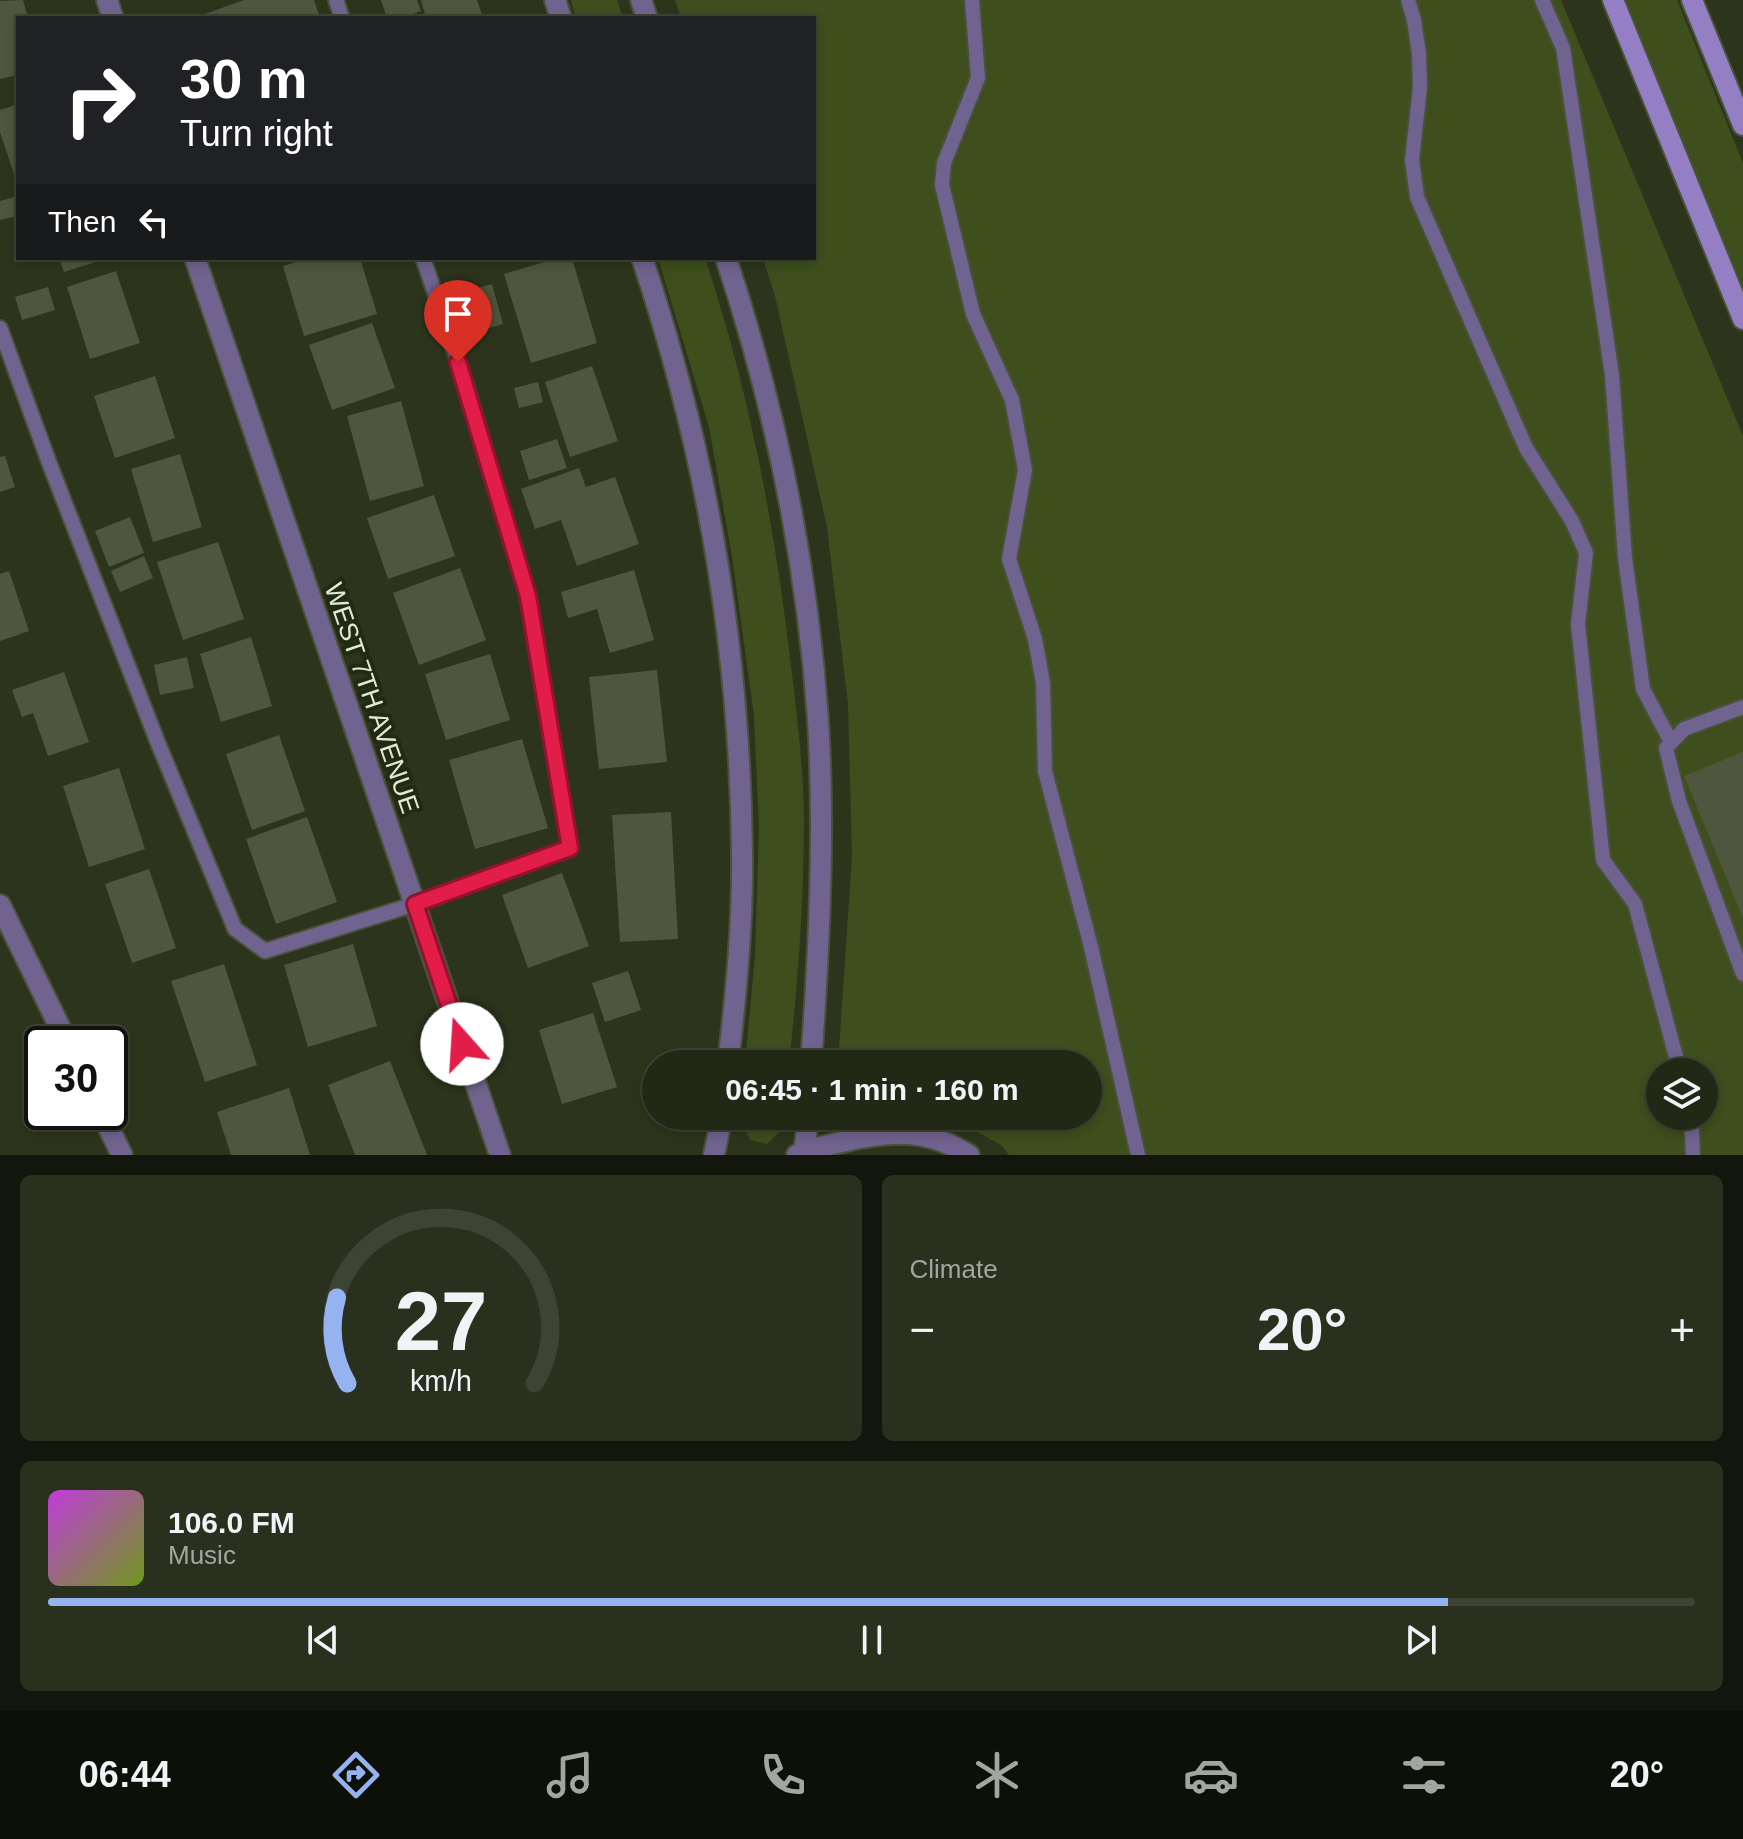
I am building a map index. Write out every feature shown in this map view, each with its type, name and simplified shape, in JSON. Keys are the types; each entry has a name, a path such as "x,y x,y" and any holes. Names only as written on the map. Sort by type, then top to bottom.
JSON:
{"main road":[{"path":"1613,0 1743,319"},
{"path":"1692,0 1743,125"}],"street":[{"name":"WEST 7TH AVENUE","path":"196,260 500,1155"},
{"path":"643,260 682,395 705,496 727,625 738,738 742,855 737,985 730,1050"},
{"path":"727,260 752,338 787,490 818,719 819,954 812,1050"},
{"path":"0,905 59,1026"},
{"path":"110,1130 122,1155"},
{"path":"714,1155 719,1130"},
{"path":"806,1130 802,1154 870,1135 900,1132 927,1136 953,1145 969,1155"}],"lane":[{"path":"972,0 978,78 944,163 942,185 973,314 1012,400 1025,470 1009,559 1035,639 1043,683 1045,771 1091,947 1138,1155"},
{"path":"1408,0 1419,54 1420,87 1412,160 1417,197 1526,448 1572,521 1586,553 1578,624 1603,860 1635,904 1676,1058"},
{"path":"1542,0 1563,48 1612,375 1625,558 1643,689 1671,742"},
{"path":"0,328 158,743 235,929 265,951 415,904 570,848 528,596 467,388 424,260"},
{"path":"1743,707 1684,729 1666,748 1679,801 1743,974"},
{"path":"1692,1130 1693,1155"}],"green space":[{"path":"571,0 617,0 622,16 575,16"},
{"path":"675,0 1561,0 1743,436 1743,1155 1009,1155 1001,1145 974,1130 1102,1130 1102,1050 839,1050 852,857 848,704 827,527 775,296 764,260 816,260 816,16 680,16"},
{"path":"1622,0 1677,0 1743,163 1743,298"},
{"path":"659,260 706,260 747,408 777,562 797,722 804,816 800,940 790,1050 746,1050 755,956 759,829 754,716 732,556 709,427"},
{"path":"745,1130 779,1130 767,1144 750,1140"}],"building":[{"path":"23,0 27,16 16,16 16,75 0,79 0,1"},
{"path":"244,0 314,0 319,16 200,16"},
{"path":"381,0 417,0 421,11 408,16 386,16"},
{"path":"421,0 477,0 482,16 425,16"},
{"path":"16,105 16,180 0,132 0,110"},
{"path":"16,197 16,216 0,220 0,201"},
{"path":"60,260 102,260 64,272"},
{"path":"302,260 361,260 377,314 304,336 283,266"},
{"path":"551,260 573,260 597,343 531,363 504,274"},
{"path":"116,271 140,343 90,359 67,287"},
{"path":"492,284 503,324 463,335 452,295"},
{"path":"48,287 55,310 22,320 15,297"},
{"path":"372,323 395,388 332,410 309,345"},
{"path":"592,366 618,441 570,457 545,382"},
{"path":"155,376 175,438 115,458 94,396"},
{"path":"538,382 543,402 519,408 514,388"},
{"path":"401,401 424,486 370,501 347,416"},
{"path":"557,439 567,468 529,480 520,451"},
{"path":"180,454 202,527 153,542 131,469"},
{"path":"5,456 15,487 0,492 0,457"},
{"path":"579,468 586,487 615,477 639,544 577,566 561,520 535,529 521,489"},
{"path":"434,495 455,556 388,579 367,518"},
{"path":"130,517 144,553 109,567 95,531"},
{"path":"218,542 244,619 183,640 157,562"},
{"path":"144,556 153,578 120,592 111,571"},
{"path":"460,568 486,640 419,665 393,593"},
{"path":"634,570 654,640 610,653 597,609 568,618 561,592"},
{"path":"9,571 29,631 0,641 0,574"},
{"path":"251,637 272,706 221,722 200,654"},
{"path":"490,654 510,720 446,740 425,674"},
{"path":"187,657 194,688 160,695 154,665"},
{"path":"657,670 667,762 599,769 589,677"},
{"path":"64,672 89,742 48,756 33,713 22,717 12,690"},
{"path":"279,735 305,811 252,830 226,754"},
{"path":"522,739 548,828 475,849 449,760"},
{"path":"1743,752 1743,918 1684,776"},
{"path":"119,768 145,849 89,867 63,786"},
{"path":"671,812 678,939 620,942 612,815"},
{"path":"307,817 337,902 276,924 246,839"},
{"path":"149,869 176,948 132,963 105,884"},
{"path":"562,873 589,946 528,968 502,895"},
{"path":"353,944 377,1026 308,1047 284,965"},
{"path":"224,964 257,1065 205,1082 171,981"},
{"path":"628,971 641,1010 605,1022 592,983"},
{"path":"593,1013 617,1087 562,1104 539,1030"},
{"path":"390,1061 427,1155 355,1155 328,1085"},
{"path":"289,1088 310,1155 231,1155 217,1112"}],"route":[{"path":"458,362 528,596 570,848 415,904 462,1044"}]}
